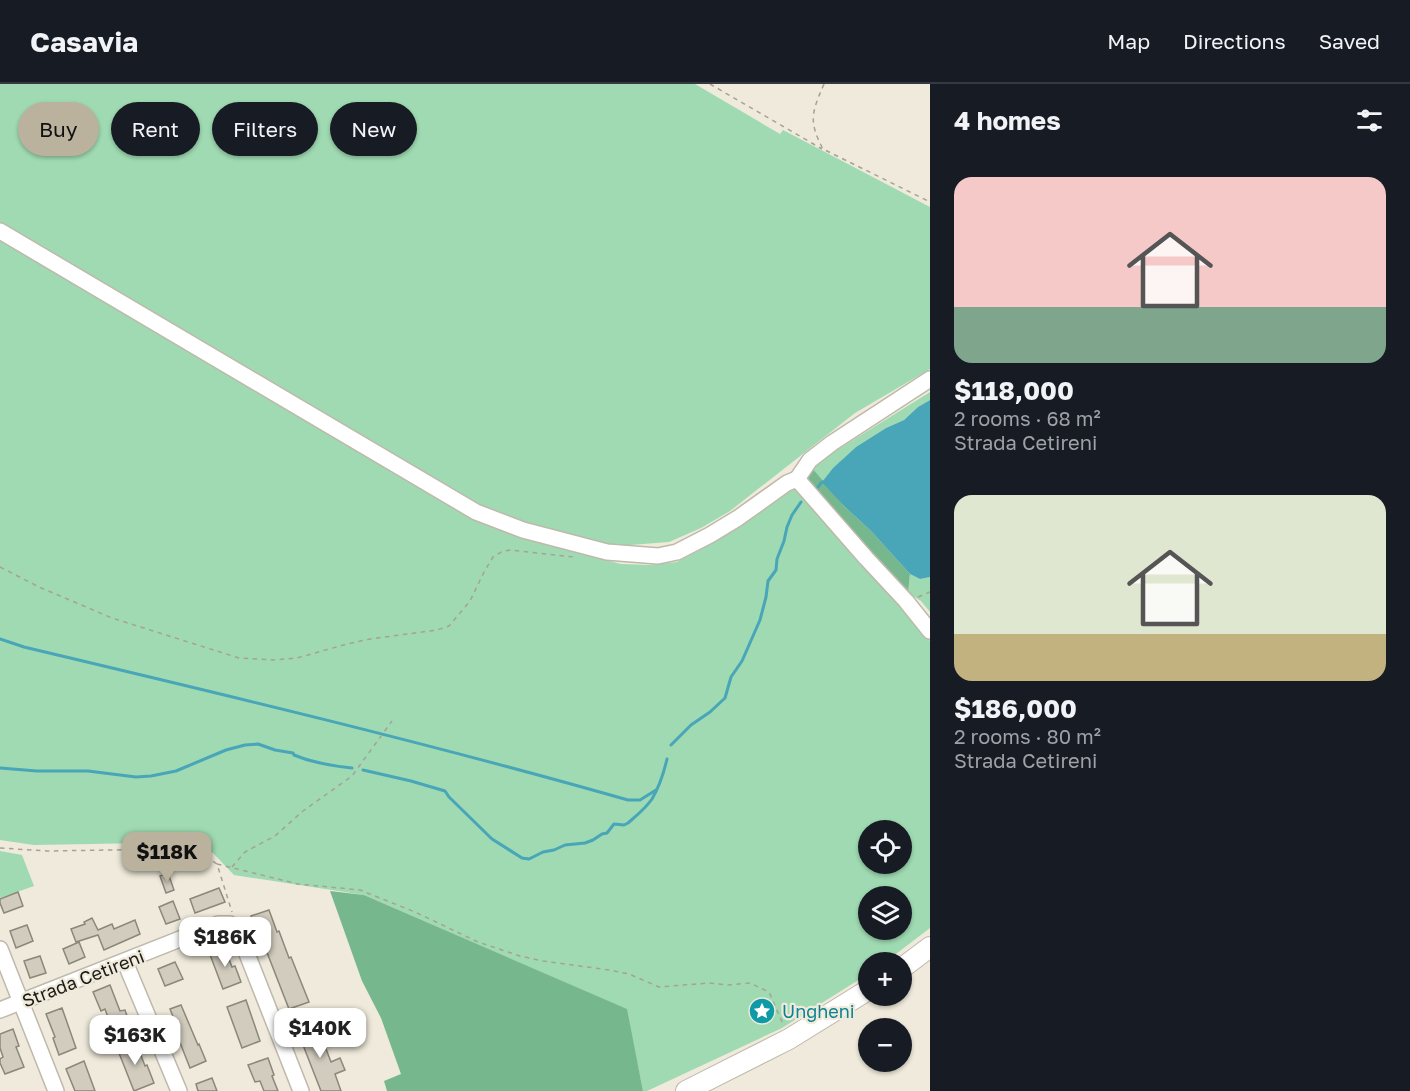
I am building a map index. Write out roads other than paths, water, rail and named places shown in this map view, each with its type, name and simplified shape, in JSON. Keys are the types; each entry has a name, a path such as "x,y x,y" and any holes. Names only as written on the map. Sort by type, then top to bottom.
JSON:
{"main road":[{"path":"912,960 930,947"},
{"path":"686,1091 789,1039 858,996"}],"street":[{"path":"0,231 476,512 523,530 607,552 658,556 677,552 710,535 787,483 797,479 810,460 825,448 930,379"},
{"path":"797,479 930,631"},
{"name":"Strada Cetireni","path":"0,1010 218,924 232,925 238,931 301,1091"},
{"path":"0,949 56,1091"},
{"path":"125,962 179,1091"}],"water":[{"path":"930,400 930,577 920,579 910,574 822,482 833,468 856,447 886,428 904,420"}],"waterway":[{"path":"818,487 825,482"},
{"path":"671,745 691,725 725,698 731,677 742,661 760,620 768,581 776,570 777,559 792,515 801,502"},
{"path":"0,639 24,647 402,739 628,800 640,800 656,790"},
{"path":"0,768 151,776 176,771 226,750 258,744 293,753 315,762 352,768"},
{"path":"363,770 445,791 492,839 522,858 529,859 565,845 585,843 607,833 614,824 628,823 652,799 667,759"}],"place":[{"name":"Ungheni","path":"762,1011"}]}
